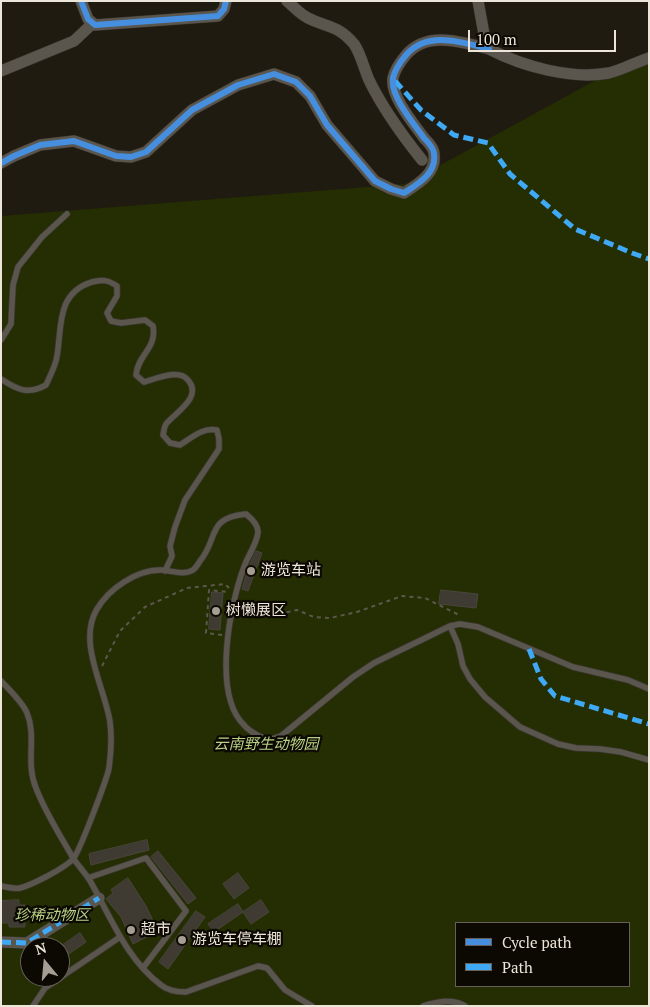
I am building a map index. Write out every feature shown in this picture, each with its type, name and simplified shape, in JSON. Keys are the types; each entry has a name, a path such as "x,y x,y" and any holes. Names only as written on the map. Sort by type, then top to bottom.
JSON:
{"street":[{"path":"81,1 88,19 95,25"},
{"path":"1,71 74,41 92,24 218,16 224,9 226,1"},
{"path":"287,1 302,15 342,32 355,46 369,80 383,106 422,160"},
{"path":"478,1 484,34 489,49"},
{"path":"1,163 40,145 74,141 116,156 132,157 146,152 192,110 238,85 274,74 296,82 310,96 327,125 375,180 391,189 404,193 424,180 434,163 434,151 402,108 393,79 399,64 411,50 425,42 442,39 489,49 528,66 574,74 609,73 649,58"},
{"path":"1,942 27,943 99,898"}],"lane":[{"path":"1,340 11,324 13,286 18,267 42,237 67,214"},
{"path":"1,379 28,391 37,390 46,385 57,357 59,326 66,303 76,290 84,284 98,280 109,280 117,286 117,296 107,313 111,321 121,323 145,320 153,326 154,336 151,346 137,365 136,375 144,382 175,374 185,376 191,384 192,394 188,402 165,425 163,435 170,443 180,445 211,428 217,430 219,439 218,449 185,500 175,527 170,546 172,556 166,571"},
{"path":"1,886 20,888 53,874 74,859 108,770 111,749 110,722 89,640 96,610 106,597 122,583 137,576 159,570 180,573 194,570 206,554 213,532 222,520 233,515 246,514 254,521 258,530 232,604 226,676 231,702 238,720 247,729 270,739 281,736 353,678 374,664 450,626 460,624 478,627 573,667 628,680 649,689"},
{"path":"450,626 458,644 463,666 470,679 485,696 520,727 558,744 576,748 620,752 649,760"},
{"path":"1,680 27,712 32,730 30,764 35,786 74,859 88,878 120,937 143,968 162,986 176,992 186,992 258,966 267,968 285,990 312,1006"},
{"path":"88,878 146,858 186,911 143,968"},
{"path":"33,1006 45,988 120,937"},
{"path":"423,1006 447,1001 465,1006"}],"path":[{"path":"98,674 120,631 145,607 187,588 226,584 235,595"},
{"path":"228,635 206,633 210,590 224,591 235,595"},
{"path":"232,604 275,615 297,610 314,616 330,618 357,612 402,596 425,598 464,618"}],"green space":[{"name":"云南野生动物园","path":"649,51 649,1006 1,1006 1,216 406,184"}],"building":[{"name":"游览车站","path":"256,551 262,553 248,591 242,589"},
{"path":"441,590 478,594 476,608 439,604"},
{"name":"树懒展区","path":"212,592 223,593 220,630 209,629"},
{"path":"147,840 149,850 91,865 89,854"},
{"name":"游览车停车棚","path":"158,851 196,898 188,904 151,857"},
{"path":"238,873 249,888 234,899 223,884"},
{"path":"128,878 146,906 158,931 133,944 121,917 106,899 113,893 111,890"},
{"path":"19,900 19,905 25,905 25,927 9,927 9,923 1,923 1,901"},
{"path":"261,900 269,912 251,924 243,912"},
{"path":"238,904 243,912 214,932 208,924"},
{"name":"游览车停车棚","path":"196,911 205,917 168,969 159,962"},
{"path":"80,933 86,942 70,953 70,940"}],"marked path":[{"path":"395,81 421,110 454,135 488,143 510,174 575,229 649,259"},
{"path":"529,649 541,679 555,696 649,724"},
{"path":"1,942 27,943 99,898"}],"cycle path":[{"path":"81,1 88,19 95,25 218,16 224,9 226,1"},
{"path":"1,163 40,145 74,141 116,156 131,157 146,152 192,110 238,85 274,74 296,82 310,96 327,125 375,181 404,193 430,172 433,167 434,152 409,118 395,93 393,78 398,65 414,47 434,40 456,41 489,49"}],"place":[{"name":"游览车站","path":"251,571"},
{"name":"树懒展区","path":"216,611"},
{"name":"超市","path":"131,930"},
{"name":"游览车停车棚","path":"182,940"}],"park label":[{"name":"珍稀动物区","path":"52,916"}]}
